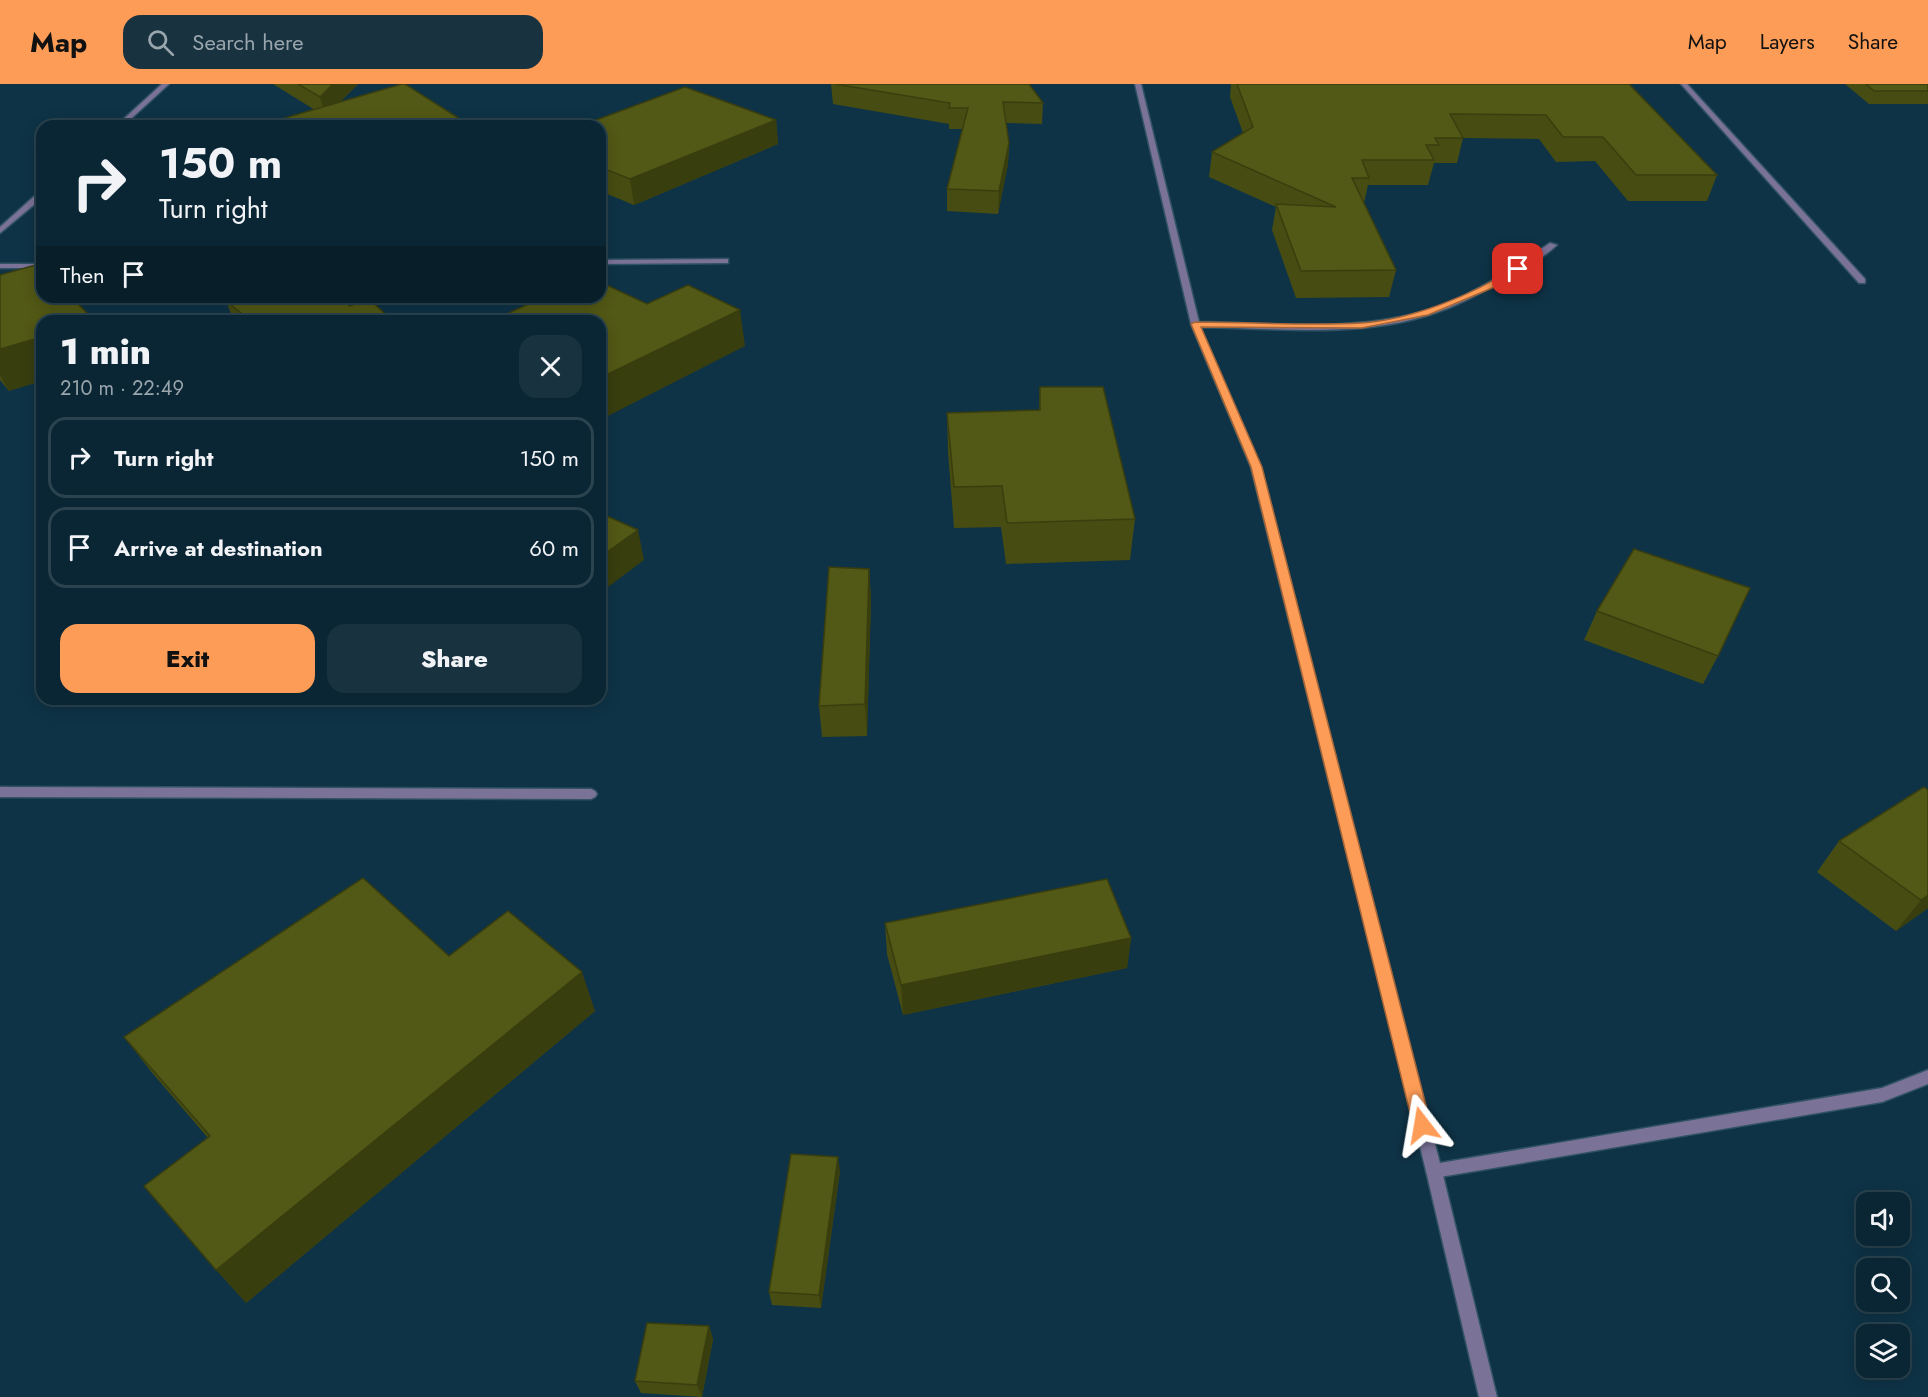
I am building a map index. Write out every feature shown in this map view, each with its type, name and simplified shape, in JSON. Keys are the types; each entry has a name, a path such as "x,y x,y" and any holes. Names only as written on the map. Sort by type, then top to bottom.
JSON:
{"street":[{"path":"126,120 166,84"},
{"path":"1138,84 1195,324 1256,467 1434,1171 1488,1397"},
{"path":"1684,84 1862,282"},
{"path":"0,231 36,199"},
{"path":"1195,324 1362,326 1424,313 1501,281 1553,245"},
{"path":"606,262 725,261"},
{"path":"0,266 36,266"},
{"path":"0,792 591,794"},
{"path":"1434,1171 1882,1095 1928,1077"}],"building":[{"path":"298,84 333,84 320,97"},
{"path":"405,84 462,120 278,120"},
{"path":"835,84 1029,84 1043,103 1003,102 1009,143 999,191 947,189 968,108 949,108 950,103"},
{"path":"1237,84 1629,84 1717,175 1636,175 1603,137 1563,137 1546,115 1450,114 1463,138 1435,138 1439,145 1426,145 1434,160 1362,160 1369,178 1352,178 1396,270 1301,271 1276,204 1336,207 1212,152 1253,127"},
{"path":"1866,84 1928,84 1928,91 1874,91"},
{"path":"685,87 776,120 630,179 606,169 606,120 596,120"},
{"path":"36,265 36,303 77,303 89,315 36,315 36,339 0,349 0,275"},
{"path":"606,285 647,304 688,285 740,310 606,375 606,315 504,315 531,303 606,303"},
{"path":"228,303 346,303 350,306 358,303 373,303 386,315 244,315"},
{"path":"1040,387 1103,387 1135,519 1007,523 1002,486 954,487 947,413 1040,410"},
{"path":"606,516 638,530 606,553"},
{"path":"1634,549 1750,588 1718,656 1597,611"},
{"path":"829,567 869,569 865,704 819,706"},
{"path":"1924,787 1928,790 1928,895 1921,900 1839,841"},
{"path":"363,878 449,956 508,911 582,972 216,1270 144,1186 210,1136 124,1037"},
{"path":"1107,879 1131,938 901,985 885,923"},
{"path":"791,1154 838,1157 819,1295 769,1292"},
{"path":"647,1323 709,1326 697,1385 635,1381"}],"route":[{"path":"1422,1125 1256,467 1195,324 1362,326 1424,313 1501,281 1518,269"}]}
